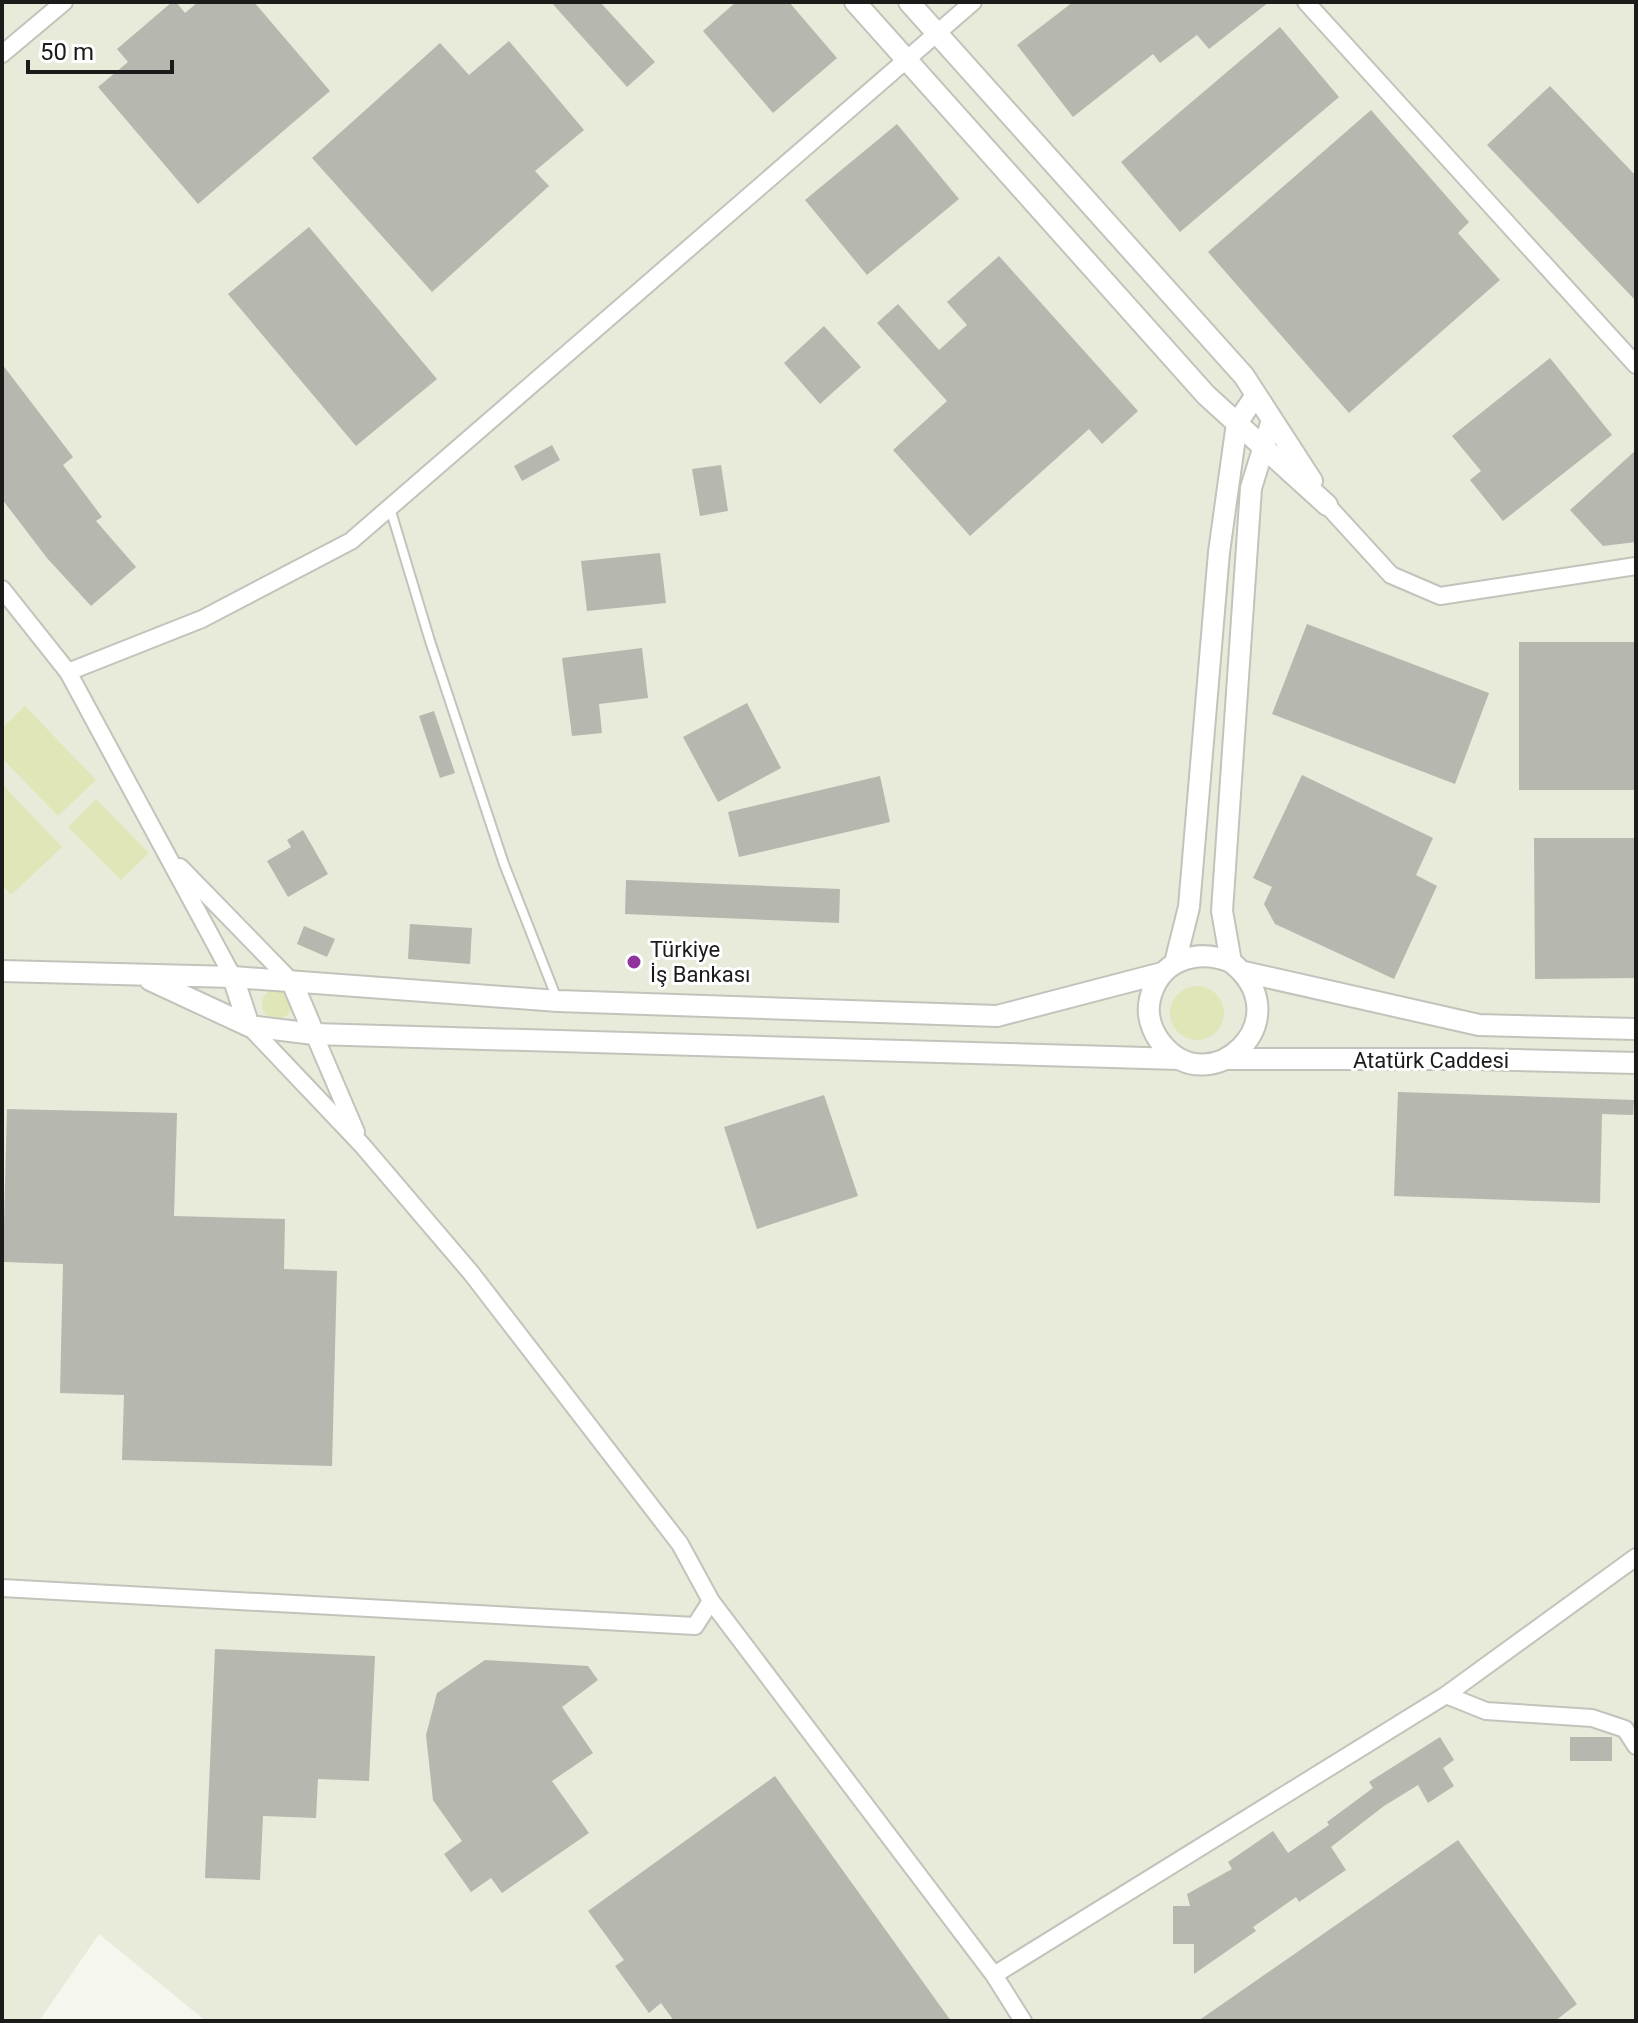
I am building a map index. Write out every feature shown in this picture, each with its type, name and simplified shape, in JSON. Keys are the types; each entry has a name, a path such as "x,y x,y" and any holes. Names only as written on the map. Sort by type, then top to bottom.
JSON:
{"street":[{"path":"2,54 64,2"},
{"path":"855,2 1206,395 1327,505 1391,575 1440,596 1636,566"},
{"path":"909,2 1244,376 1327,505"},
{"path":"68,672 202,619 351,541 973,2"},
{"path":"1306,2 1636,365"},
{"path":"1180,1059 1161,1043 1150,1021 1149,1004 1153,987 1168,968 1189,907 1219,552 1237,423 1256,395"},
{"path":"143,977 249,1026 314,1034 1180,1059 1195,1063 1226,1059 1249,1040 1255,1027 1257,998 1252,984 1237,967 1222,911 1251,488 1272,420"},
{"path":"2,589 68,672 233,977 249,1026 362,1145 472,1274 670,1532 711,1601 994,1975 1023,2021"},
{"path":"167,854 292,982 362,1145"},
{"path":"2,971 233,977 558,1001 997,1016 1168,968 1203,955 1237,967"},
{"name":"Atatürk Caddesi","path":"1237,967 1479,1025 1636,1029"},
{"name":"Atatürk Caddesi","path":"1226,1059 1475,1059 1636,1063"},
{"path":"994,1975 1446,1695 1636,1557"},
{"path":"2,1588 695,1626 711,1601"},
{"path":"1446,1695 1486,1711 1592,1718 1625,1729 1636,1746"}],"lane":[{"path":"390,507 430,641 504,864 558,1001"}],"shaded area":[{"path":"2,2 1636,2 1636,2021 206,2021 99,1934 39,2021 2,2021"}],"green space":[{"path":"25,706 96,780 58,816 2,758 2,728"},
{"path":"2,784 62,847 11,895 2,885"},
{"path":"96,799 149,853 121,880 68,827"},
{"path":"1197,986 1216,994 1224,1013 1216,1032 1197,1040 1178,1032 1170,1013 1178,994"},
{"path":"277,989 288,993 292,1004 288,1015 277,1019 266,1015 262,1004 266,993"}],"building":[{"path":"172,2 176,2 185,13 198,2 254,2 330,91 198,204 98,87 128,62 117,49"},
{"path":"551,2 600,2 655,62 627,87"},
{"path":"736,2 789,2 837,58 773,113 703,31"},
{"path":"1073,2 1269,2 1209,49 1197,35 1160,63 1153,54 1073,117 1017,45"},
{"path":"1280,27 1339,97 1180,232 1121,162"},
{"path":"509,41 584,130 535,171 549,186 432,292 312,158 440,43 469,75"},
{"path":"1550,86 1636,176 1636,301 1487,145"},
{"path":"1371,110 1469,222 1458,233 1500,280 1349,413 1208,252"},
{"path":"897,124 959,199 867,275 805,200"},
{"path":"309,227 437,379 356,446 228,294"},
{"path":"999,256 1138,411 1102,444 1089,429 970,536 893,450 947,401 877,323 898,304 939,350 967,325 947,302"},
{"path":"824,326 861,367 820,404 784,363"},
{"path":"1550,358 1612,435 1503,521 1470,480 1481,471 1452,436"},
{"path":"2,364 73,457 63,465 102,517 96,521 136,567 91,606 47,558 2,499"},
{"path":"552,445 560,460 522,481 514,466"},
{"path":"1636,450 1636,542 1603,546 1570,510"},
{"path":"721,465 728,511 700,516 692,469"},
{"path":"660,553 666,603 587,611 581,561"},
{"path":"1307,624 1489,693 1455,784 1272,714"},
{"path":"1519,642 1636,642 1636,790 1519,790"},
{"path":"642,648 648,698 599,704 602,733 572,736 562,658"},
{"path":"747,703 781,768 718,802 683,737"},
{"path":"434,711 455,773 440,778 419,716"},
{"path":"1302,775 1433,838 1416,875 1437,886 1394,979 1275,924 1264,904 1272,887 1253,878"},
{"path":"880,776 890,822 739,857 728,812"},
{"path":"303,830 328,874 288,897 267,861 291,847 287,840"},
{"path":"1534,838 1636,838 1636,978 1535,979"},
{"path":"626,880 840,889 839,923 625,914"},
{"path":"410,924 472,928 470,964 408,959"},
{"path":"304,926 335,939 327,957 297,944"},
{"path":"1398,1092 1634,1100 1633,1115 1602,1114 1600,1203 1394,1196"},
{"path":"824,1095 858,1196 757,1229 724,1127"},
{"path":"7,1109 177,1113 174,1216 285,1219 284,1269 337,1271 332,1466 122,1460 124,1395 60,1393 63,1264 3,1262"},
{"path":"215,1649 375,1656 369,1781 318,1779 316,1818 263,1816 260,1880 205,1878"},
{"path":"485,1660 588,1666 598,1680 562,1707 593,1753 552,1781 589,1833 502,1893 491,1878 471,1892 444,1854 462,1841 433,1800 426,1735 437,1693"},
{"path":"1440,1737 1454,1760 1443,1768 1454,1786 1428,1803 1418,1785 1384,1806 1331,1847 1346,1870 1299,1902 1296,1897 1253,1927 1256,1931 1194,1974 1194,1944 1173,1944 1173,1906 1190,1906 1187,1894 1232,1869 1228,1862 1273,1831 1288,1853 1329,1825 1327,1822 1373,1788 1369,1782"},
{"path":"1570,1737 1612,1737 1612,1761 1570,1761"},
{"path":"775,1776 951,2021 674,2021 661,2003 649,2013 615,1966 624,1960 588,1911"},
{"path":"1458,1840 1577,2004 1555,2021 1198,2021"}],"place":[{"name":"Türkiye İş Bankası","path":"634,962"}]}
